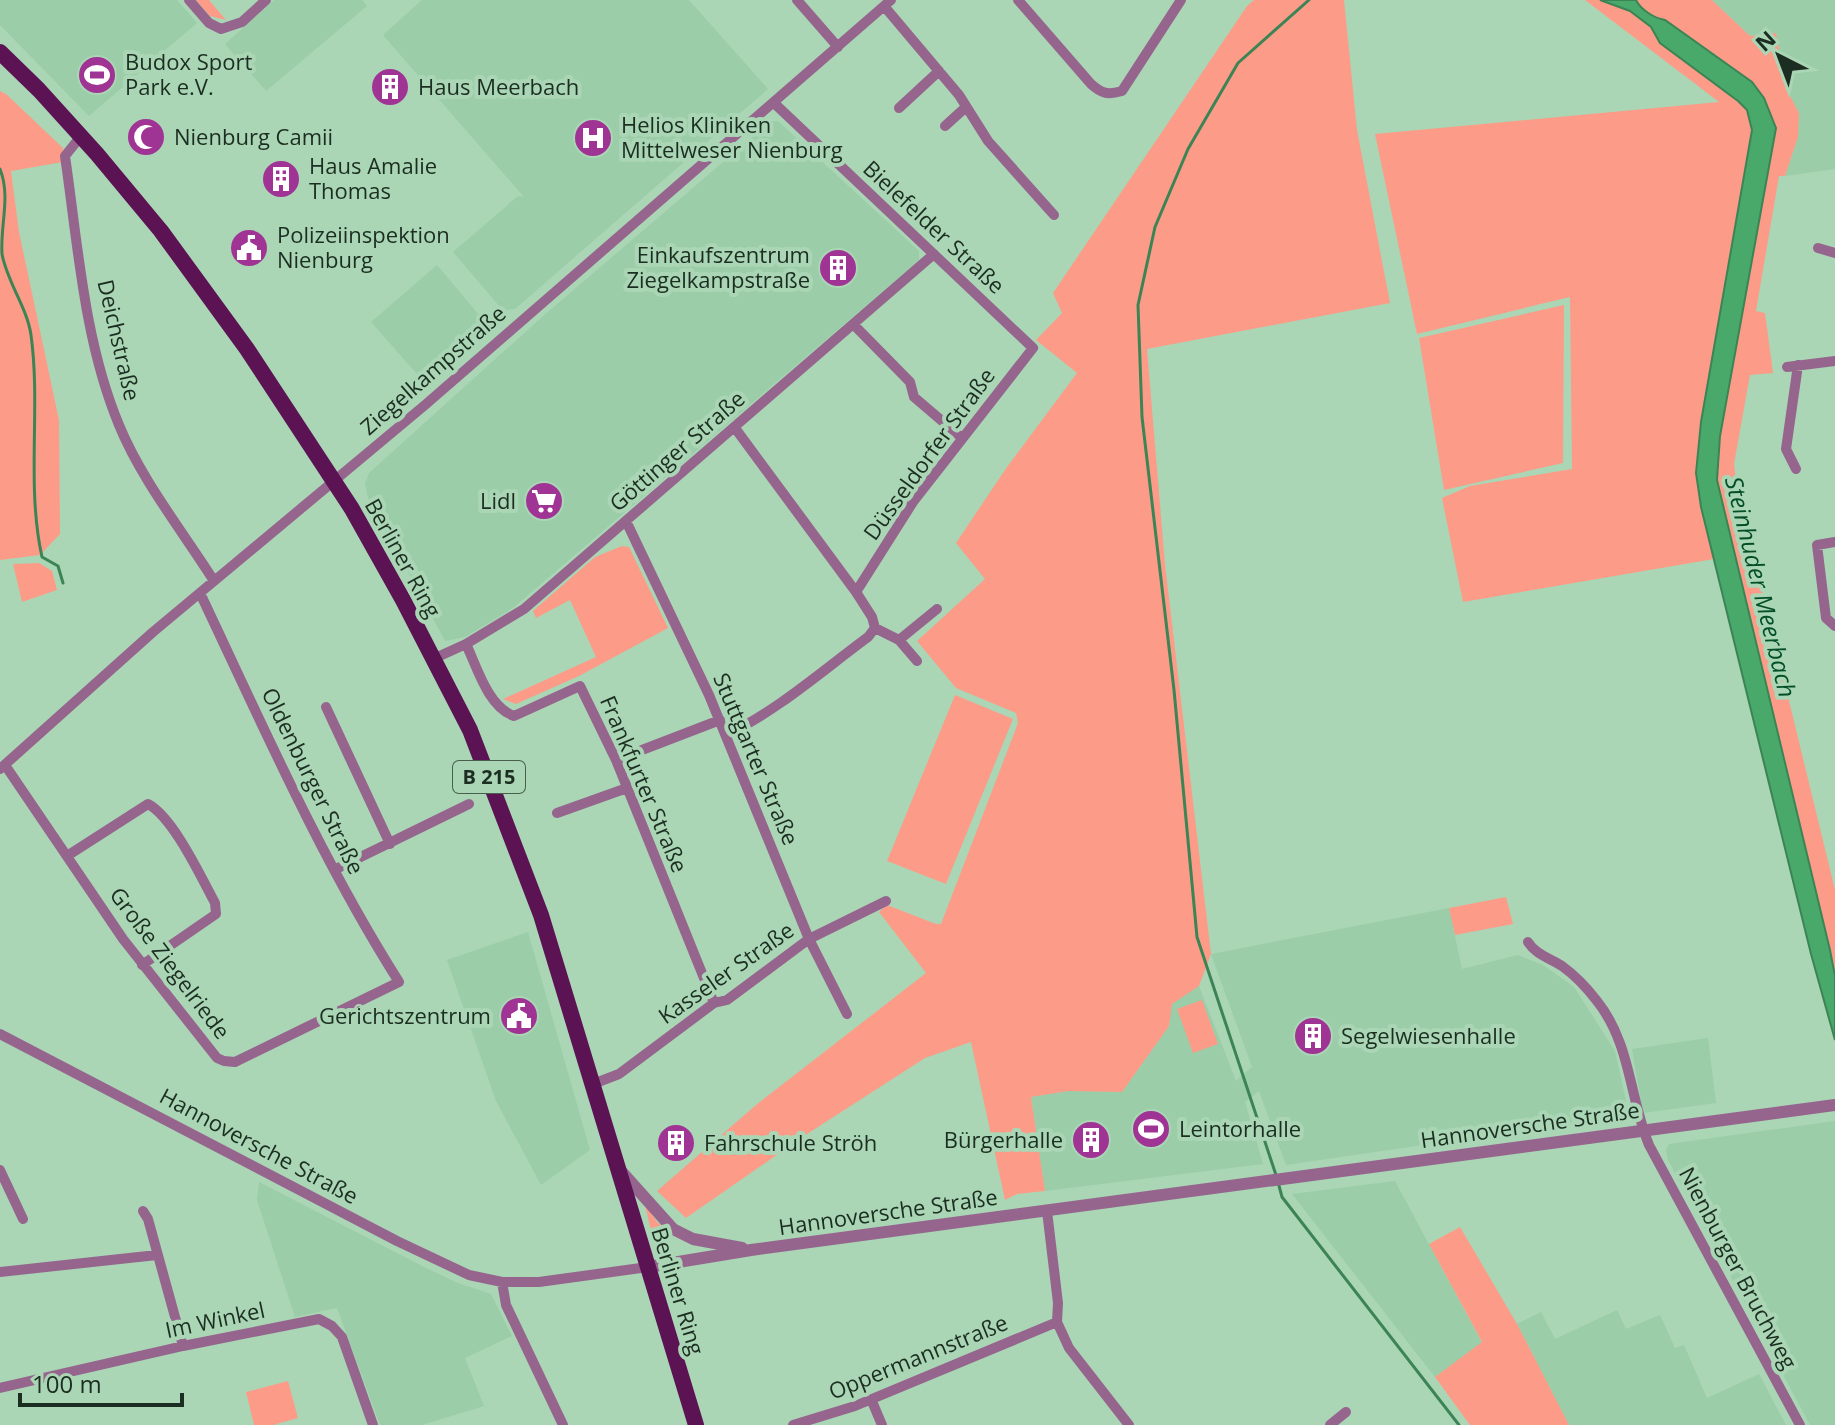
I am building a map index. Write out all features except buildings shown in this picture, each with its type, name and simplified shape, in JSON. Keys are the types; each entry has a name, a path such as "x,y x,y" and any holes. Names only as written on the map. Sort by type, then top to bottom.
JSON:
{"main road":[{"name":"Berliner Ring","path":"0,52 81,136 161,231 247,349 335,481 381,560 470,730 538,907 696,1425"}],"street":[{"path":"189,0 209,23 221,29 242,22 266,0"},
{"path":"797,0 838,47"},
{"path":"1018,0 1091,84 1100,92 1110,95 1122,91 1181,0"},
{"path":"888,3 988,141 1054,215"},
{"name":"Ziegelkampstraße","path":"2,767 97,681 335,481 888,3"},
{"path":"899,108 939,71"},
{"name":"Bielefelder Straße","path":"774,103 1033,348"},
{"path":"945,126 966,107"},
{"name":"Deichstraße","path":"81,136 65,156 91,326 104,385 119,427 138,462 214,581"},
{"path":"1818,248 1835,253"},
{"name":"Göttinger Straße","path":"433,659 466,644 524,609 934,254"},
{"path":"853,324 910,382 914,397 962,438"},
{"name":"Düsseldorfer Straße","path":"856,592 913,502 1033,348"},
{"path":"1796,469 1786,449 1792,366 1835,361"},
{"path":"735,428 856,592 872,617 875,628 899,640 917,661"},
{"name":"Stuttgarter Straße","path":"626,521 720,720 809,939 847,1014"},
{"path":"1835,542 1817,545 1826,618 1835,626"},
{"name":"Oldenburger Straße","path":"200,593 334,870 362,924 399,982"},
{"path":"899,640 937,609"},
{"path":"726,735 790,696 868,637 875,628"},
{"name":"Frankfurter Straße","path":"466,644 492,697 504,712 514,716 580,686 616,760 714,1003"},
{"path":"326,707 390,844"},
{"path":"616,760 720,720"},
{"name":"Große Ziegelriede","path":"2,767 142,965 217,1058 231,1062 399,982"},
{"path":"557,813 627,788"},
{"path":"67,856 148,804 154,807 177,836 215,903 216,914 142,965"},
{"path":"334,870 469,804"},
{"name":"Kasseler Straße","path":"593,1084 619,1074 714,1003 727,1000 809,939 886,901"},
{"name":"Nienburger Bruchweg","path":"1528,942 1537,953 1576,977 1609,1017 1628,1061 1643,1130 1800,1425"},
{"name":"Hannoversche Straße","path":"0,1034 427,1256 469,1275 502,1282 550,1281 751,1250 1835,1105"},
{"name":"Berliner Ring","path":"619,1169 673,1229 693,1239 751,1250"},
{"path":"0,1170 23,1219"},
{"path":"143,1211 148,1219 183,1346"},
{"path":"1047,1211 1058,1303 1057,1322 1069,1348 1129,1425"},
{"path":"0,1272 157,1255"},
{"path":"502,1282 506,1305 563,1425"},
{"name":"Im Winkel","path":"0,1388 319,1319 332,1326 342,1337 373,1425"},
{"name":"Oppermannstraße","path":"793,1425 871,1399 1057,1322"},
{"path":"871,1399 882,1425"},
{"path":"1330,1425 1346,1412"}],"shaded area":[{"path":"0,0 177,0 197,23 89,116 0,25"},
{"path":"196,0 209,0 226,20 210,16"},
{"path":"274,0 362,0 367,6 266,91 225,44"},
{"name":"Helios Kliniken Mittelweser Nienburg","path":"422,0 689,0 768,89 515,309 506,310 453,252 518,196 524,197 383,35"},
{"path":"1254,0 1344,0 1357,130 1390,303 1147,349 1165,564 1211,954 1199,986 1172,1004 1169,1026 1122,1092 1068,1091 1031,1097 1045,1191 1017,1194 1005,1200 971,1042 925,1058 804,1136 686,1218 657,1191 756,1105 926,973 879,912 887,905 941,924 1018,723 1016,713 956,688 917,641 985,579 956,543 1007,467 1077,373 1036,340 1062,313 1053,293"},
{"path":"1585,0 1600,0 1630,11 1651,27 1660,43 1747,110 1752,130 1701,422 1696,473 1714,559 1463,602 1442,498 1470,486 1572,469 1570,297 1417,334 1375,134 1719,102"},
{"path":"1600,0 1636,0 1648,13 1665,20 1752,82 1764,98 1776,128 1720,436 1717,480 1830,950 1835,976 1835,1040 1701,507 1696,473 1701,422 1752,130 1747,110 1738,101 1660,43 1651,27 1630,11"},
{"path":"1636,0 1712,0 1750,36 1776,33 1786,88 1799,113 1798,137 1785,176 1779,176 1756,311 1765,313 1773,373 1750,375 1734,464 1835,890 1835,976 1717,480 1720,436 1776,128 1752,82 1665,20 1648,13"},
{"path":"1712,0 1835,0 1835,169 1785,176 1798,137 1799,113 1786,88 1776,33 1750,36"},
{"path":"0,91 63,148 63,162 11,171 19,232 59,420 60,534 40,555 0,560"},
{"path":"771,121 778,121 919,251 919,260 513,608 465,637 445,641 368,498 365,484 369,473 542,317"},
{"path":"437,265 485,322 486,331 432,380 424,382 371,322"},
{"path":"1564,305 1563,463 1444,490 1419,338"},
{"path":"622,546 629,547 668,628 579,676 516,704 503,699 596,657 570,600 536,618 533,611 595,557"},
{"path":"39,563 52,571 57,590 22,602 13,564"},
{"path":"955,695 1013,719 946,884 887,861"},
{"path":"1506,897 1513,924 1455,935 1449,908"},
{"path":"1449,908 1462,969 1518,955 1543,965 1574,987 1615,1051 1629,1115 1286,1165 1259,1091 1245,1102 1263,1164 1045,1191 1031,1097 1068,1091 1122,1092 1169,1026 1171,1004 1199,986 1236,1081 1252,1067 1211,954"},
{"path":"528,932 590,1150 541,1185 496,1101 447,960"},
{"path":"1202,1000 1218,1044 1193,1053 1177,1009"},
{"path":"1708,1038 1716,1103 1643,1113 1632,1049"},
{"path":"1835,1121 1835,1425 1810,1425 1668,1160 1666,1150 1669,1144"},
{"path":"1395,1181 1482,1343 1435,1377 1292,1194"},
{"path":"259,1182 426,1268 491,1294 512,1336 465,1358 484,1406 422,1425 380,1425 337,1308 295,1317 257,1200"},
{"path":"645,1205 666,1229 659,1240 653,1239"},
{"path":"1460,1227 1517,1324 1569,1425 1470,1425 1435,1377 1482,1342 1429,1244"},
{"path":"1617,1310 1626,1329 1660,1315 1675,1348 1684,1345 1707,1398 1759,1374 1786,1425 1569,1425 1517,1324 1541,1312 1555,1339"},
{"path":"288,1381 298,1418 273,1425 254,1425 246,1392"}],"waterway":[{"path":"1276,1175 1197,937 1174,690 1142,417 1138,305 1155,227 1188,149 1238,63 1309,0"},
{"path":"0,169 5,190 2,254 25,314 34,363 37,530 42,557 58,566 63,583"},
{"path":"1278,1182 1282,1197 1459,1425"}],"place":[{"name":"Budox Sport Park e.V.","path":"97,75"},
{"name":"Haus Meerbach","path":"390,87"},
{"name":"Nienburg Camii","path":"146,137"},
{"name":"Helios Kliniken Mittelweser Nienburg","path":"593,138"},
{"name":"Haus Amalie Thomas","path":"281,179"},
{"name":"Polizeiinspektion Nienburg","path":"249,248"},
{"name":"Einkaufszentrum Ziegelkampstraße","path":"838,268"},
{"name":"Lidl","path":"544,501"},
{"name":"Gerichtszentrum","path":"519,1016"},
{"name":"Segelwiesenhalle","path":"1313,1036"},
{"name":"Leintorhalle","path":"1151,1129"},
{"name":"Bürgerhalle","path":"1091,1140"},
{"name":"Fahrschule Ströh","path":"676,1143"}],"water label":[{"name":"Steinhuder Meerbach","path":"1760,587"}]}
